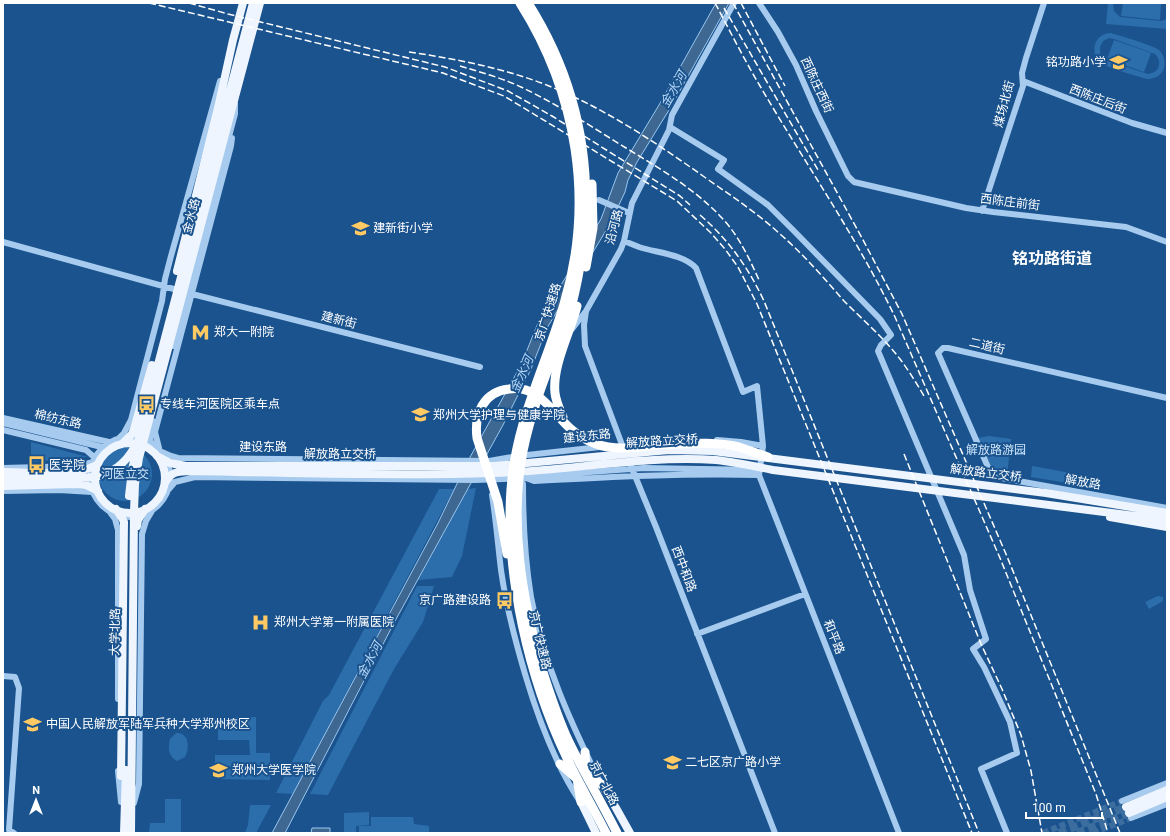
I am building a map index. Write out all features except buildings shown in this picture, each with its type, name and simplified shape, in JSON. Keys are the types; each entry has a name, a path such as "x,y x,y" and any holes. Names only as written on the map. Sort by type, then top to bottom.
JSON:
{"highway":[{"name":"京广快速路","path":"520,3 538,34 553,66 563,94 578,167 579,203 576,248 568,291 564,306 524,416 516,450 510,520 514,572 520,611 532,664 545,705 566,745"},
{"name":"京广快速路","path":"528,3 544,30 560,63 570,93 585,166 586,203 581,264 571,308 528,430 521,462 518,505 518,534 521,571 530,625 548,690 566,745"},
{"path":"571,430 559,409 555,394 555,384 560,359 574,319 592,238 593,208 590,162 583,151"},
{"path":"532,664 524,648 520,634 501,517 494,487 477,438 476,421 481,408 493,394 499,391 516,388 530,391 545,402 571,430 590,442 609,447 703,444 739,447 768,457"},
{"name":"京广北路","path":"566,745 586,774 617,833"},
{"name":"京广北路","path":"566,745 606,833"},
{"path":"585,752 586,774 601,784"},
{"path":"560,764 577,779 581,802"}],"main road":[{"path":"3,472 73,472 89,469 95,461 102,457 110,446 132,434 174,281 243,3"},
{"name":"金水路","path":"142,433 253,3"},
{"name":"金水路","path":"142,433 260,3"},
{"path":"515,3 538,34"},
{"path":"3,480 96,477 107,474 128,458 142,433"},
{"name":"大学北路","path":"132,833 129,755 128,512 130,483 142,433"},
{"name":"大学北路","path":"123,833 129,755 134,496 142,433"},
{"name":"解放路立交桥","path":"120,441 142,445 158,452 170,464 186,466 494,466 669,450 731,452 1046,492 1167,513"},
{"path":"132,833 134,803 137,526 138,520 157,500 167,486 164,469 158,452"},
{"name":"解放路立交桥","path":"167,486 168,478 175,472 192,471 374,474 495,473 625,462 694,460 730,462 773,470 1167,520"},
{"path":"95,461 95,491"},
{"path":"3,486 86,485 95,491 112,510 122,518 124,522 121,802 123,833"},
{"path":"1040,504 1167,527"},
{"path":"112,510 136,512 148,510"},
{"path":"601,784 630,833"},
{"path":"1127,810 1167,790"},
{"path":"1127,810 1167,797"},
{"path":"581,802 596,833"}],"street":[{"name":"沿河路","path":"518,456 531,409 544,371 566,337 586,311 621,249 629,213 638,189 670,127 672,115 734,3"},
{"name":"西陈庄西街","path":"759,3 778,32 796,65 816,111 848,176 851,179"},
{"name":"煤场北街","path":"982,211 1023,86 1022,73 1044,3"},
{"path":"120,441 131,420 162,301 165,283 209,121 233,40"},
{"name":"西陈庄后街","path":"1023,82 1132,124 1167,133"},
{"path":"158,452 155,432 231,146 235,114 234,100"},
{"path":"158,452 150,439 151,426 235,114"},
{"path":"670,127 724,160 718,169 768,205 880,319 890,335 878,351 964,555 970,590 986,640 973,649 984,667 1010,722 1017,753 981,769 1007,833"},
{"name":"西陈庄前街","path":"851,179 859,183 982,211 1126,227 1167,242"},
{"path":"599,200 629,213"},
{"name":"和平路","path":"624,241 639,247 682,259 691,263 696,268 743,392 757,386 762,446 759,475 899,833"},
{"name":"建新街","path":"3,242 165,283 192,294 480,367"},
{"name":"西中和路","path":"586,311 584,325 585,346 622,445 775,833"},
{"name":"二道街","path":"996,477 989,472 938,353 943,348 1167,398"},
{"name":"棉纺东路","path":"3,418 110,446"},
{"path":"3,422 110,446"},
{"name":"棉纺东路","path":"3,430 86,450 95,461"},
{"name":"建设东路","path":"158,452 178,458 488,461 518,456 662,441 710,439 762,446"},
{"path":"527,455 524,478 525,541 534,610 555,680 570,720 601,784"},
{"path":"3,468 79,466 95,461"},
{"path":"488,461 501,570 514,637 534,702 545,732 560,764"},
{"path":"167,486 175,482 195,478 475,480 524,478 644,468 773,470"},
{"path":"524,478 534,481 635,476 710,474 759,475"},
{"name":"解放路","path":"996,477 1167,508"},
{"path":"3,491 95,491"},
{"path":"112,510 119,516 130,517 142,515 148,510"},
{"path":"112,510 118,530 118,780 121,802"},
{"path":"134,803 140,784 142,534 148,510"},
{"path":"697,634 805,594"},
{"path":"3,676 15,677 19,688 9,830 14,833"},
{"path":"1127,810 1167,784"},
{"path":"1127,810 1167,804"}],"green space":[{"path":"1108,3 1113,3 1114,11 1120,17 1161,21 1167,19 1167,29 1106,24"},
{"path":"1123,3 1161,3 1160,20 1121,16"},
{"path":"1111,33 1159,50 1163,54 1164,60 1163,71 1160,75 1147,79 1115,69 1100,62 1095,55 1095,44 1104,34","holes":["1109,38 1155,54 1159,60 1159,67 1155,72 1148,74 1105,60 1100,53 1100,47 1103,41"]},
{"path":"1114,40 1151,53 1144,72 1107,59"},
{"name":"解放路游园","path":"989,436 1011,439 1007,476 994,473 978,438"},
{"path":"31,442 88,457 31,462"},
{"name":"河医立交","path":"125,447 135,449 144,455 150,464 152,474 150,484 144,493 135,499 125,501 115,499 106,493 100,484 98,474 100,464 106,455 115,449"},
{"path":"1032,466 1076,474 1074,484 1031,477"},
{"path":"476,488 462,556 452,577 418,580 468,489"},
{"path":"439,489 454,489 293,794 276,793 323,701 329,695"},
{"path":"417,586 434,586 423,622 394,669 328,795 310,794"},
{"path":"1158,596 1163,597 1163,601 1149,609 1145,602"},
{"path":"218,717 256,717 256,753 270,753 270,780 215,779 215,755 250,755 249,740 218,740"},
{"path":"176,733 184,735 188,745 185,757 177,761 170,754 169,749 170,739"},
{"path":"165,799 181,799 181,833 149,833 150,823 165,823"},
{"path":"250,805 271,805 256,833 245,833 248,825"},
{"path":"369,812 369,825 356,826 356,833 344,833 344,813"},
{"path":"371,817 413,817 414,824 429,826 429,833 359,833 359,826 371,826"}],"water":[{"name":"金水河","path":"716,3 729,3 669,110 637,162 610,224 547,328 531,369 503,425 395,621 285,833 272,833 438,523 469,459 521,365 538,323 601,219 618,173 659,105"},
{"path":"312,828 330,828 330,833 311,833"}],"tunnel":[{"path":"1043,833 1122,801"},
{"path":"1059,833 1126,807"},
{"path":"1077,833 1129,813"},
{"path":"1093,833 1131,818"}],"railway":[{"path":"149,3 443,73 504,96 677,201 711,233 738,267 757,304 972,833"},
{"path":"189,3 228,14 445,67 508,91 552,116 680,196 690,205"},
{"path":"715,3 760,86 864,258 895,317 1000,558 1096,794 1108,833"},
{"path":"733,3 902,314 1006,554 1120,833"},
{"path":"741,3 785,86"},
{"path":"724,8 818,170"},
{"path":"409,52 480,65 515,74 569,95 629,126 733,197 789,242 844,301 894,351 907,368 924,396"},
{"path":"460,66 491,75 521,87 548,101 651,163 688,188 711,207 734,232 759,280"},
{"path":"700,215 720,234 736,254 744,265 764,301 979,833"},
{"path":"904,454 981,644 1021,735 1031,771 1042,833"}],"place":[{"name":"铭功路小学","path":"1119,62"},
{"name":"建新街小学","path":"360,228"},
{"name":"郑大一附院","path":"201,332"},
{"name":"专线车河医院区乘车点","path":"147,404"},
{"name":"郑州大学护理与健康学院","path":"420,415"},
{"name":"医学院","path":"36,465"},
{"name":"京广路建设路","path":"504,600"},
{"name":"郑州大学第一附属医院","path":"261,622"},
{"name":"中国人民解放军陆军兵种大学郑州校区","path":"33,724"},
{"name":"二七区京广路小学","path":"672,762"},
{"name":"郑州大学医学院","path":"219,770"}],"district":[{"name":"铭功路街道","path":"1052,258"}]}
